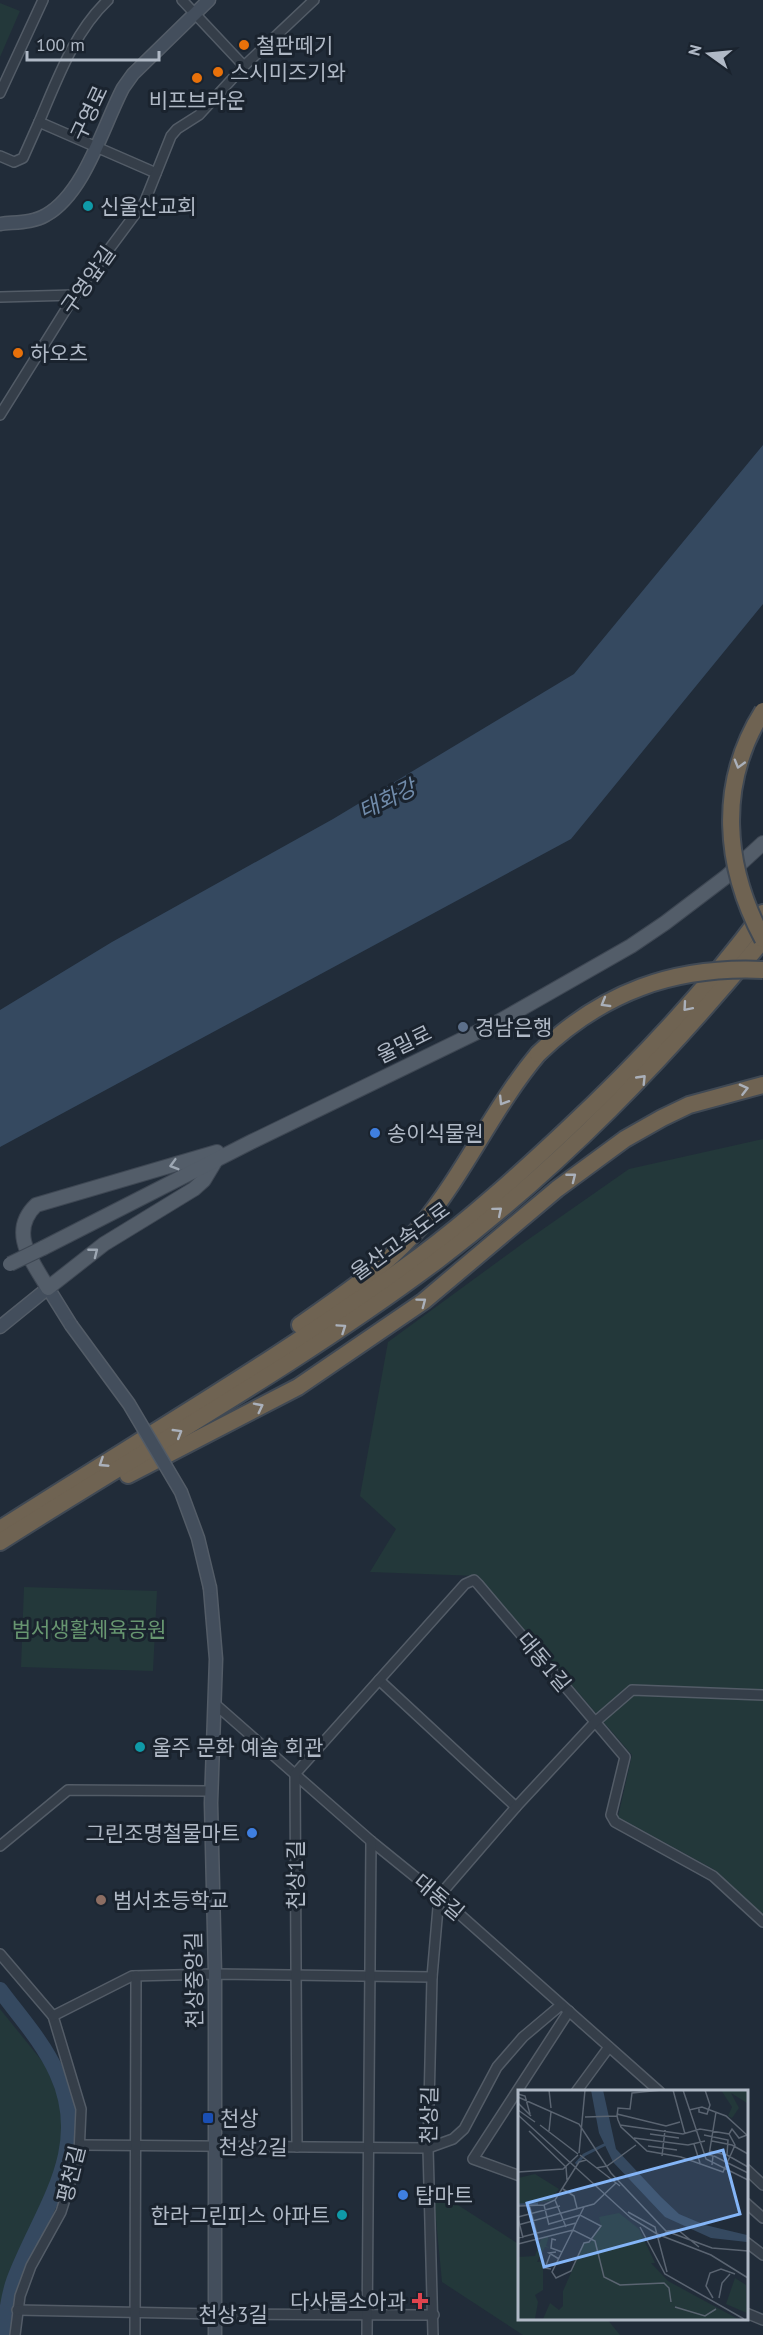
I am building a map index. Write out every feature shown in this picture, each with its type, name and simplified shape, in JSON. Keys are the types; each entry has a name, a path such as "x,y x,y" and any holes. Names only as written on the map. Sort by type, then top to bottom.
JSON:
{"highway":[{"path":"763,711 744,750 733,790 730,814 738,881 763,940"},
{"name":"울산고속도로","path":"0,1529 224,1387 374,1289 421,1255 512,1181 645,1054 738,947 763,913"},
{"name":"울산고속도로","path":"0,1542 298,1357 397,1290 480,1226 568,1151 642,1080 688,1030 763,940"},
{"path":"224,1387 235,1369 360,1282 405,1243 450,1187 509,1091 538,1054 572,1024 615,998 647,984 698,972 763,970"},
{"path":"93,1486 123,1478 298,1387 424,1301 557,1189 625,1139 689,1105 763,1085"}],"main road":[{"name":"울밀로","path":"5,1266 251,1142 498,1022 631,946 718,883 763,843"},
{"path":"216,1160 204,1180 194,1189 104,1244 48,1287 24,1243 22,1232 27,1213 36,1205 251,1142"}],"street":[{"path":"0,93 43,0"},
{"path":"0,156 14,162 23,158 64,65 79,38 108,0"},
{"path":"182,0 244,66"},
{"name":"구영로","path":"0,224 45,216 59,205 74,188 123,88 133,74 209,0"},
{"name":"구영앞길","path":"0,415 75,295 145,201 171,136 177,129 199,115 244,66 314,0"},
{"path":"39,122 156,173"},
{"path":"0,297 75,295"},
{"path":"0,1327 48,1287"},
{"name":"천상중앙길","path":"48,1287 71,1325 129,1404 181,1492 198,1538 210,1588 215,1638 212,1791 215,1974 215,2335"},
{"name":"대동1길","path":"295,1774 465,1584 474,1581 625,1757 610,1815 615,1822 713,1876 763,1922"},
{"path":"379,1680 516,1807"},
{"path":"439,1896 516,1807 595,1722 632,1690 763,1695"},
{"name":"대동길","path":"215,1704 371,1841 439,1896 655,2090"},
{"name":"천상1길","path":"295,1774 297,2147"},
{"path":"0,1846 68,1790 212,1791"},
{"path":"367,2335 371,1841"},
{"name":"천상길","path":"433,2335 428,2148 432,1977 439,1896"},
{"name":"평천길","path":"0,1954 53,2016 81,2109 81,2145 62,2212 31,2266 17,2310 15,2335"},
{"path":"53,2016 132,1976 215,1974 295,1977 432,1977"},
{"path":"135,2335 136,1976"},
{"path":"428,2148 453,2139 464,2128 497,2067 523,2037 561,2005"},
{"path":"517,2174 473,2158 569,2012"},
{"path":"577,2090 609,2047"},
{"name":"천상2길","path":"81,2145 428,2148"},
{"path":"748,2170 763,2185"},
{"path":"748,2204 763,2218"},
{"path":"748,2243 763,2254"},
{"name":"천상3길","path":"17,2310 434,2315"},
{"path":"748,2313 763,2320"}],"green space":[{"path":"0,3 20,11 0,57"},
{"path":"763,1139 763,1914 715,1870 618,1817 632,1755 478,1576 370,1572 396,1529 360,1496 388,1342 629,1169"},
{"name":"범서생활체육공원","path":"24,1587 157,1591 153,1671 21,1667"},
{"path":"0,2009 46,2066 67,2120 57,2182 10,2274 0,2306"},
{"path":"433,2189 518,2244 518,2320 608,2320 620,2335 523,2335 442,2282"}],"water":[{"name":"태화강","path":"763,445 763,604 571,839 0,1147 0,1010 112,942 333,819 574,674"}],"waterway":[{"path":"0,1990 38,2040 57,2073 67,2101 69,2129 66,2155 59,2180 12,2287 4,2335"}],"place":[{"name":"철판떼기","path":"244,45"},
{"name":"스시미즈기와","path":"218,72"},
{"name":"비프브라운","path":"197,78"},
{"name":"신울산교회","path":"88,206"},
{"name":"하오츠","path":"18,353"},
{"name":"경남은행","path":"463,1027"},
{"name":"송이식물원","path":"375,1133"},
{"name":"울주 문화 예술 회관","path":"140,1747"},
{"name":"그린조명철물마트","path":"252,1833"},
{"name":"범서초등학교","path":"101,1900"},
{"name":"천상","path":"208,2118"},
{"name":"탑마트","path":"403,2195"},
{"name":"한라그린피스 아파트","path":"342,2215"},
{"name":"다사롬소아과","path":"420,2301"}]}
